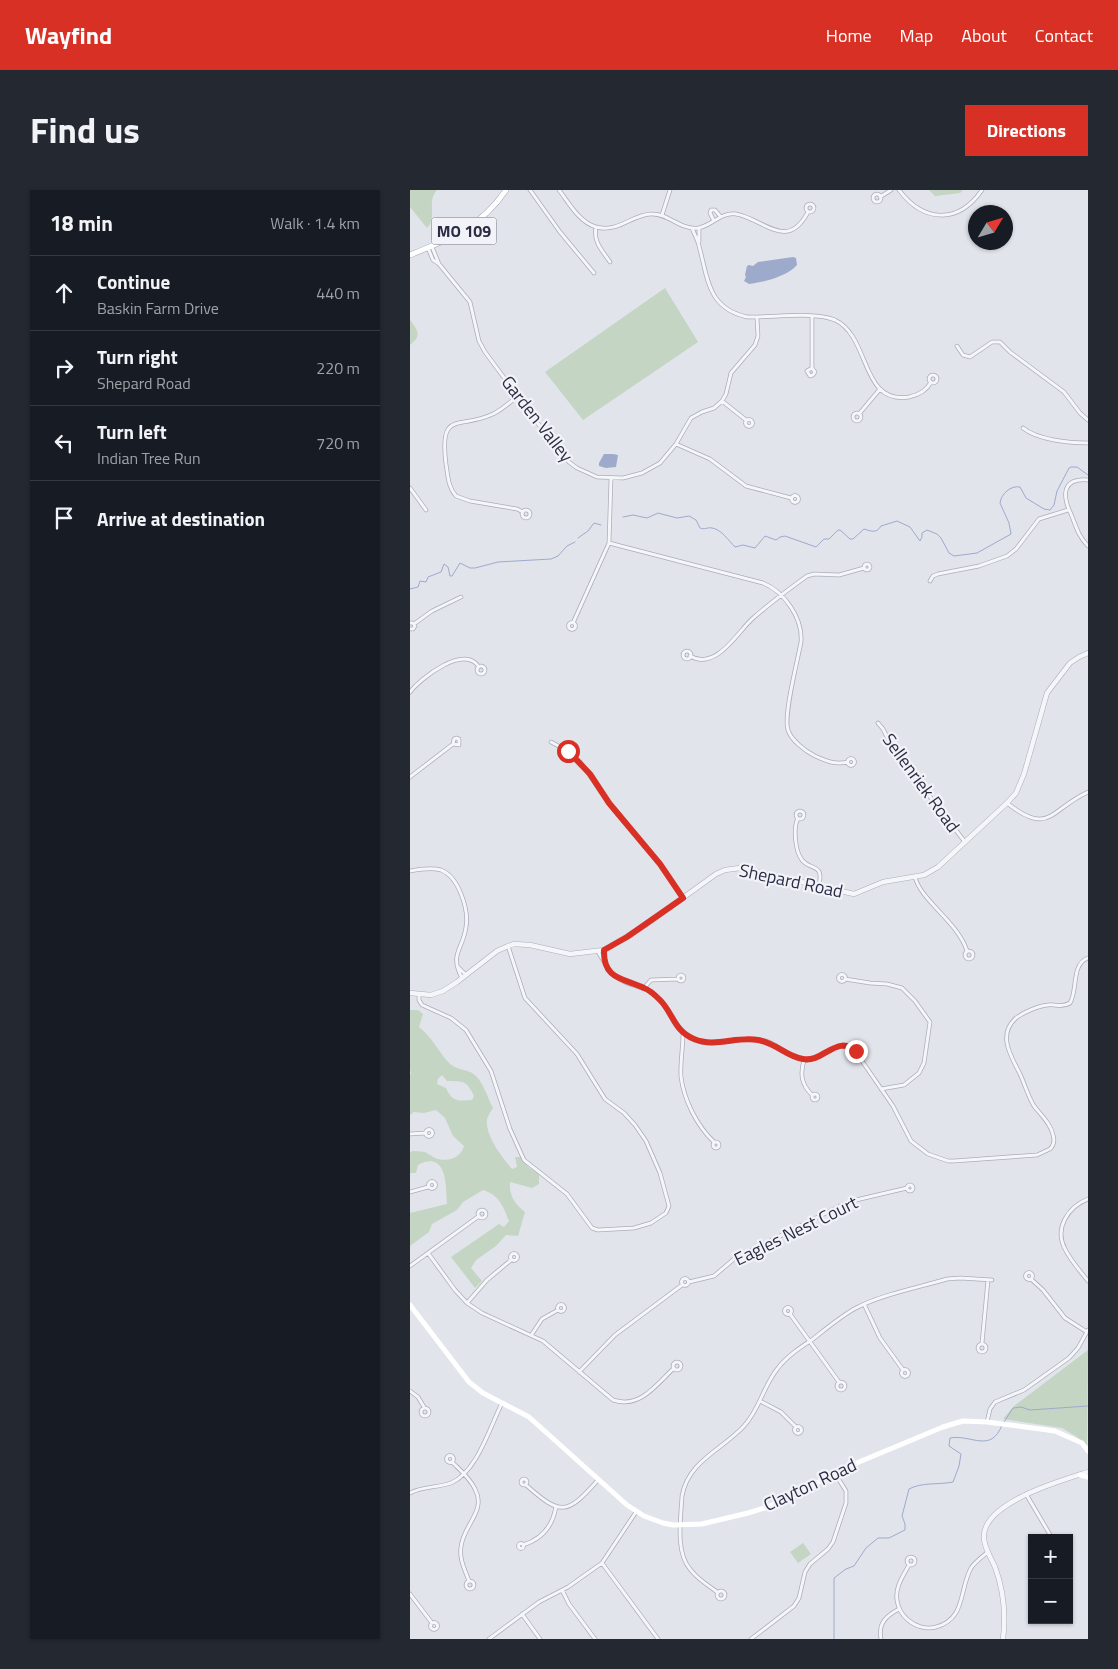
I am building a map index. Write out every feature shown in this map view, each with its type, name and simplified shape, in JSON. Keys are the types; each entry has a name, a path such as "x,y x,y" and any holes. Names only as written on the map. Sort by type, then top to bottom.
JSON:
{"main road":[{"name":"MO 109","path":"410,255 455,237 472,226 491,210 506,190"},
{"name":"Clayton Road","path":"410,1305 466,1378 483,1393 529,1417 636,1512 658,1522 681,1525 702,1524 764,1509 837,1472 956,1422 971,1420 1055,1431 1064,1433 1082,1443 1088,1451"},
{"name":"Clayton Road","path":"1077,1441 1088,1456"},
{"path":"1080,1475 1088,1476"}],"street":[{"path":"530,190 560,232 594,272"},
{"path":"559,190 579,216 585,222 596,227 611,228 639,216 650,214 662,215 692,228 699,228 720,216 728,214 739,215 770,229 782,232 793,229 800,224 808,212"},
{"path":"662,215 670,190"},
{"path":"880,197 891,190"},
{"path":"899,190 913,206 922,211 937,215 952,214 966,208 982,190"},
{"path":"714,220 710,213 712,209 720,216"},
{"path":"596,227 595,236 597,243 610,262"},
{"path":"692,228 699,242"},
{"path":"699,228 699,242 709,286 716,300 726,310 737,315 758,318 812,316 834,320 848,330 857,342 873,381 880,389 892,396 908,397 926,389 931,382"},
{"name":"Garden Valley","path":"430,247 433,260 439,264 470,302 481,346 545,433 570,462 587,473 597,477 632,477 651,469 668,456 691,418 714,408 722,401"},
{"path":"812,316 812,368"},
{"path":"746,420 722,401 726,394 731,373 755,345 758,336 758,318"},
{"path":"957,346 963,355 970,357 992,342 1000,342 1010,352 1064,392 1080,413 1088,420"},
{"path":"859,414 880,389"},
{"path":"518,396 494,414 451,426 443,442 449,485 456,496 470,501 517,509 523,512"},
{"path":"1023,428 1044,438 1088,443"},
{"path":"676,444 710,459 746,486 791,498"},
{"path":"573,622 609,543 611,478"},
{"path":"1088,480 1074,480 1068,486 1065,499 1078,533 1088,546"},
{"path":"410,488 426,510"},
{"path":"930,581 933,576 938,574 979,566 1007,556 1016,549 1039,519 1068,510"},
{"path":"609,543 763,583 770,586 781,596 798,618 802,635 787,716 788,730 794,739 809,753 836,764 848,762"},
{"path":"690,656 696,659 706,658 721,652 730,645 752,619 810,575 839,575 864,568"},
{"path":"410,630 414,628 412,623 460,598"},
{"name":"Shepard Road","path":"508,946 514,944 530,945 570,954 604,950 633,934 716,874 732,868 749,870 854,894 890,879 924,875 938,867 965,843 1016,792 1022,779 1047,693 1070,663 1088,653"},
{"path":"410,692 421,680 453,660 471,659 479,666"},
{"name":"Sellenriek Road","path":"878,723 893,749 965,843"},
{"path":"551,742 568,751 581,763 609,803 660,864 683,898"},
{"path":"410,777 453,744"},
{"path":"1007,803 1033,820 1040,820 1051,816 1077,797 1088,792"},
{"path":"798,818 795,827 800,856 803,861 815,866 819,871 819,885"},
{"path":"410,871 431,868 443,871 454,882 463,900 467,914 467,923 456,958 458,967 464,977"},
{"path":"915,877 917,885 953,926 964,942 967,951"},
{"path":"410,993 431,995 439,993 452,986 497,951 508,946 525,998 577,1054 605,1099 629,1118 646,1141 660,1173 668,1200 668,1210 651,1223 634,1228 598,1230 592,1228 567,1194 524,1160 510,1128 491,1071 466,1030 451,1018 422,1005 418,1000 419,994"},
{"path":"604,950 604,961"},
{"path":"598,952 608,969 619,979 644,988 660,1000 683,1034 700,1042 708,1043 742,1039 760,1040 775,1045 792,1056 804,1060 817,1057 839,1046 850,1046 859,1054 868,1072 893,1106 911,1141 935,1158 948,1161 1037,1155 1048,1152 1054,1144 1054,1136 1028,1095 1008,1050 1006,1037 1014,1020 1020,1016 1044,1005 1051,1004 1060,1007 1070,1002 1074,992 1079,965 1088,958"},
{"path":"644,988 651,980 678,978"},
{"path":"845,979 902,988 915,1001 930,1022 924,1063 920,1073 904,1085 881,1088"},
{"path":"683,1034 681,1076 684,1092 696,1119 714,1142"},
{"path":"804,1060 801,1072 802,1079 812,1095"},
{"path":"410,1134 425,1133"},
{"path":"410,1192 428,1186"},
{"name":"Eagles Nest Court","path":"579,1372 615,1336 682,1284 683,1279 687,1279 689,1282 714,1276 734,1259 842,1205 907,1188"},
{"path":"1088,1199 1076,1204 1066,1215 1061,1234 1065,1250 1088,1281"},
{"path":"410,1266 479,1216"},
{"path":"428,1253 455,1290 467,1302 482,1313 532,1334 553,1348 609,1399 626,1403 634,1402 643,1397 674,1368"},
{"path":"467,1302 486,1280 511,1260"},
{"path":"718,1592 700,1580 684,1562 680,1548 682,1496 686,1482 690,1473 700,1462 742,1428 752,1416 767,1383 778,1367 789,1356 854,1309 864,1304 947,1279 960,1278 990,1280 982,1343"},
{"path":"990,1422 990,1408 995,1402 1024,1390 1069,1358 1087,1332 1065,1318 1043,1290 1031,1279"},
{"path":"864,1304 880,1338 903,1370"},
{"path":"532,1334 542,1319 558,1310"},
{"path":"790,1314 839,1382"},
{"path":"410,1391 418,1397 424,1407"},
{"path":"410,1494 421,1488 448,1484 464,1474 476,1460 502,1402"},
{"path":"760,1402 781,1412 796,1427"},
{"path":"452,1462 476,1489 479,1501 477,1514 465,1532 461,1546 461,1557 469,1581"},
{"path":"751,1639 794,1606 799,1598 805,1572 810,1564 828,1549 833,1542 846,1502 846,1491 836,1475 837,1472"},
{"path":"1003,1639 1004,1608 997,1572 988,1552 984,1536 989,1520 999,1511 1026,1494 1088,1472"},
{"path":"526,1485 546,1502 556,1506 568,1506 578,1501 598,1479"},
{"path":"1026,1494 1050,1534"},
{"path":"523,1545 533,1542 543,1534 553,1520 556,1506"},
{"path":"489,1639 539,1602 562,1590 602,1563 636,1512"},
{"path":"909,1565 897,1589 896,1598 899,1609 905,1617 917,1626 934,1628 944,1624 958,1610 972,1567 988,1552"},
{"path":"602,1563 657,1638"},
{"path":"562,1590 568,1604 595,1639"},
{"path":"410,1594 432,1623"},
{"path":"881,1639 880,1630 884,1619 899,1609"},
{"path":"522,1614 540,1639"}],"green space":[{"path":"410,190 437,190 432,199 432,219 427,228 410,207"},
{"path":"929,190 963,190 960,193 935,196"},
{"path":"665,288 698,342 583,420 545,372"},
{"path":"410,320 418,333 414,342 410,345"},
{"path":"410,1010 418,1010 423,1014 419,1027 428,1035 449,1063 454,1067 470,1072 481,1083 493,1108 487,1119 487,1126 491,1139 504,1159 512,1169 517,1167 515,1157 521,1157 528,1167 539,1174 539,1184 532,1188 510,1182 513,1199 525,1212 518,1236 506,1235 496,1246 476,1260 471,1268 482,1281 475,1288 451,1257 499,1224 504,1227 509,1221 497,1198 483,1190 463,1202 457,1210 432,1224 429,1232 410,1246 410,1213 447,1204 445,1179 440,1166 435,1162 428,1162 418,1165 416,1173 410,1173 410,1153 412,1151 428,1153 436,1158 447,1160 458,1156 464,1146 453,1136 445,1118 436,1110 424,1113 414,1112 410,1115","holes":["442,1075 447,1081 466,1084 474,1096 472,1100 456,1100 446,1088 437,1084 438,1079"]},
{"path":"1088,1350 1087,1448 1077,1437 1062,1428 1003,1419 1014,1406"},
{"path":"803,1543 811,1554 798,1563 790,1552"}],"water":[{"path":"796,258 797,265 781,276 749,284 744,281 747,266 749,265 753,266 758,262"},
{"path":"604,454 618,455 616,467 606,468 599,466"}],"waterway":[{"path":"623,517 633,515 647,518 658,513 677,518 689,516 696,520 700,528 712,528 719,531 735,547 743,545 755,548 765,536 776,540 785,536 816,547 824,539 829,539 838,530 850,539 853,539 864,529 875,531 881,526 897,521 910,527 920,541 922,533 927,530 937,534 949,553 954,556 977,553 1011,534 1009,523 1000,503 1002,496 1013,487 1020,487 1026,498 1044,509 1050,510 1054,505 1057,491 1069,468 1077,467 1088,475"},
{"path":"578,538 588,531 594,523 601,525"},
{"path":"410,589 418,587 420,581 426,582 428,577 441,572 444,564 448,567 450,576 452,576 460,563 470,568 475,568 498,562 551,559 558,556 567,546 575,542"},
{"path":"1004,1422 1013,1408 1021,1407 1030,1410 1088,1406"},
{"path":"834,1639 834,1578 846,1569 854,1566 866,1548 878,1538 889,1538 905,1530 902,1516 909,1489 925,1484 953,1482 961,1454 949,1446 950,1438 958,1437 986,1441 992,1439 1002,1425"}],"route":[{"path":"568,751 590,774 603,795 660,864 683,898 644,926 604,950 604,961 608,969 619,979 651,992 660,1000 682,1033 700,1042 713,1043 742,1039 760,1040 775,1045 797,1058 807,1060 842,1045 850,1046 856,1051"}]}
